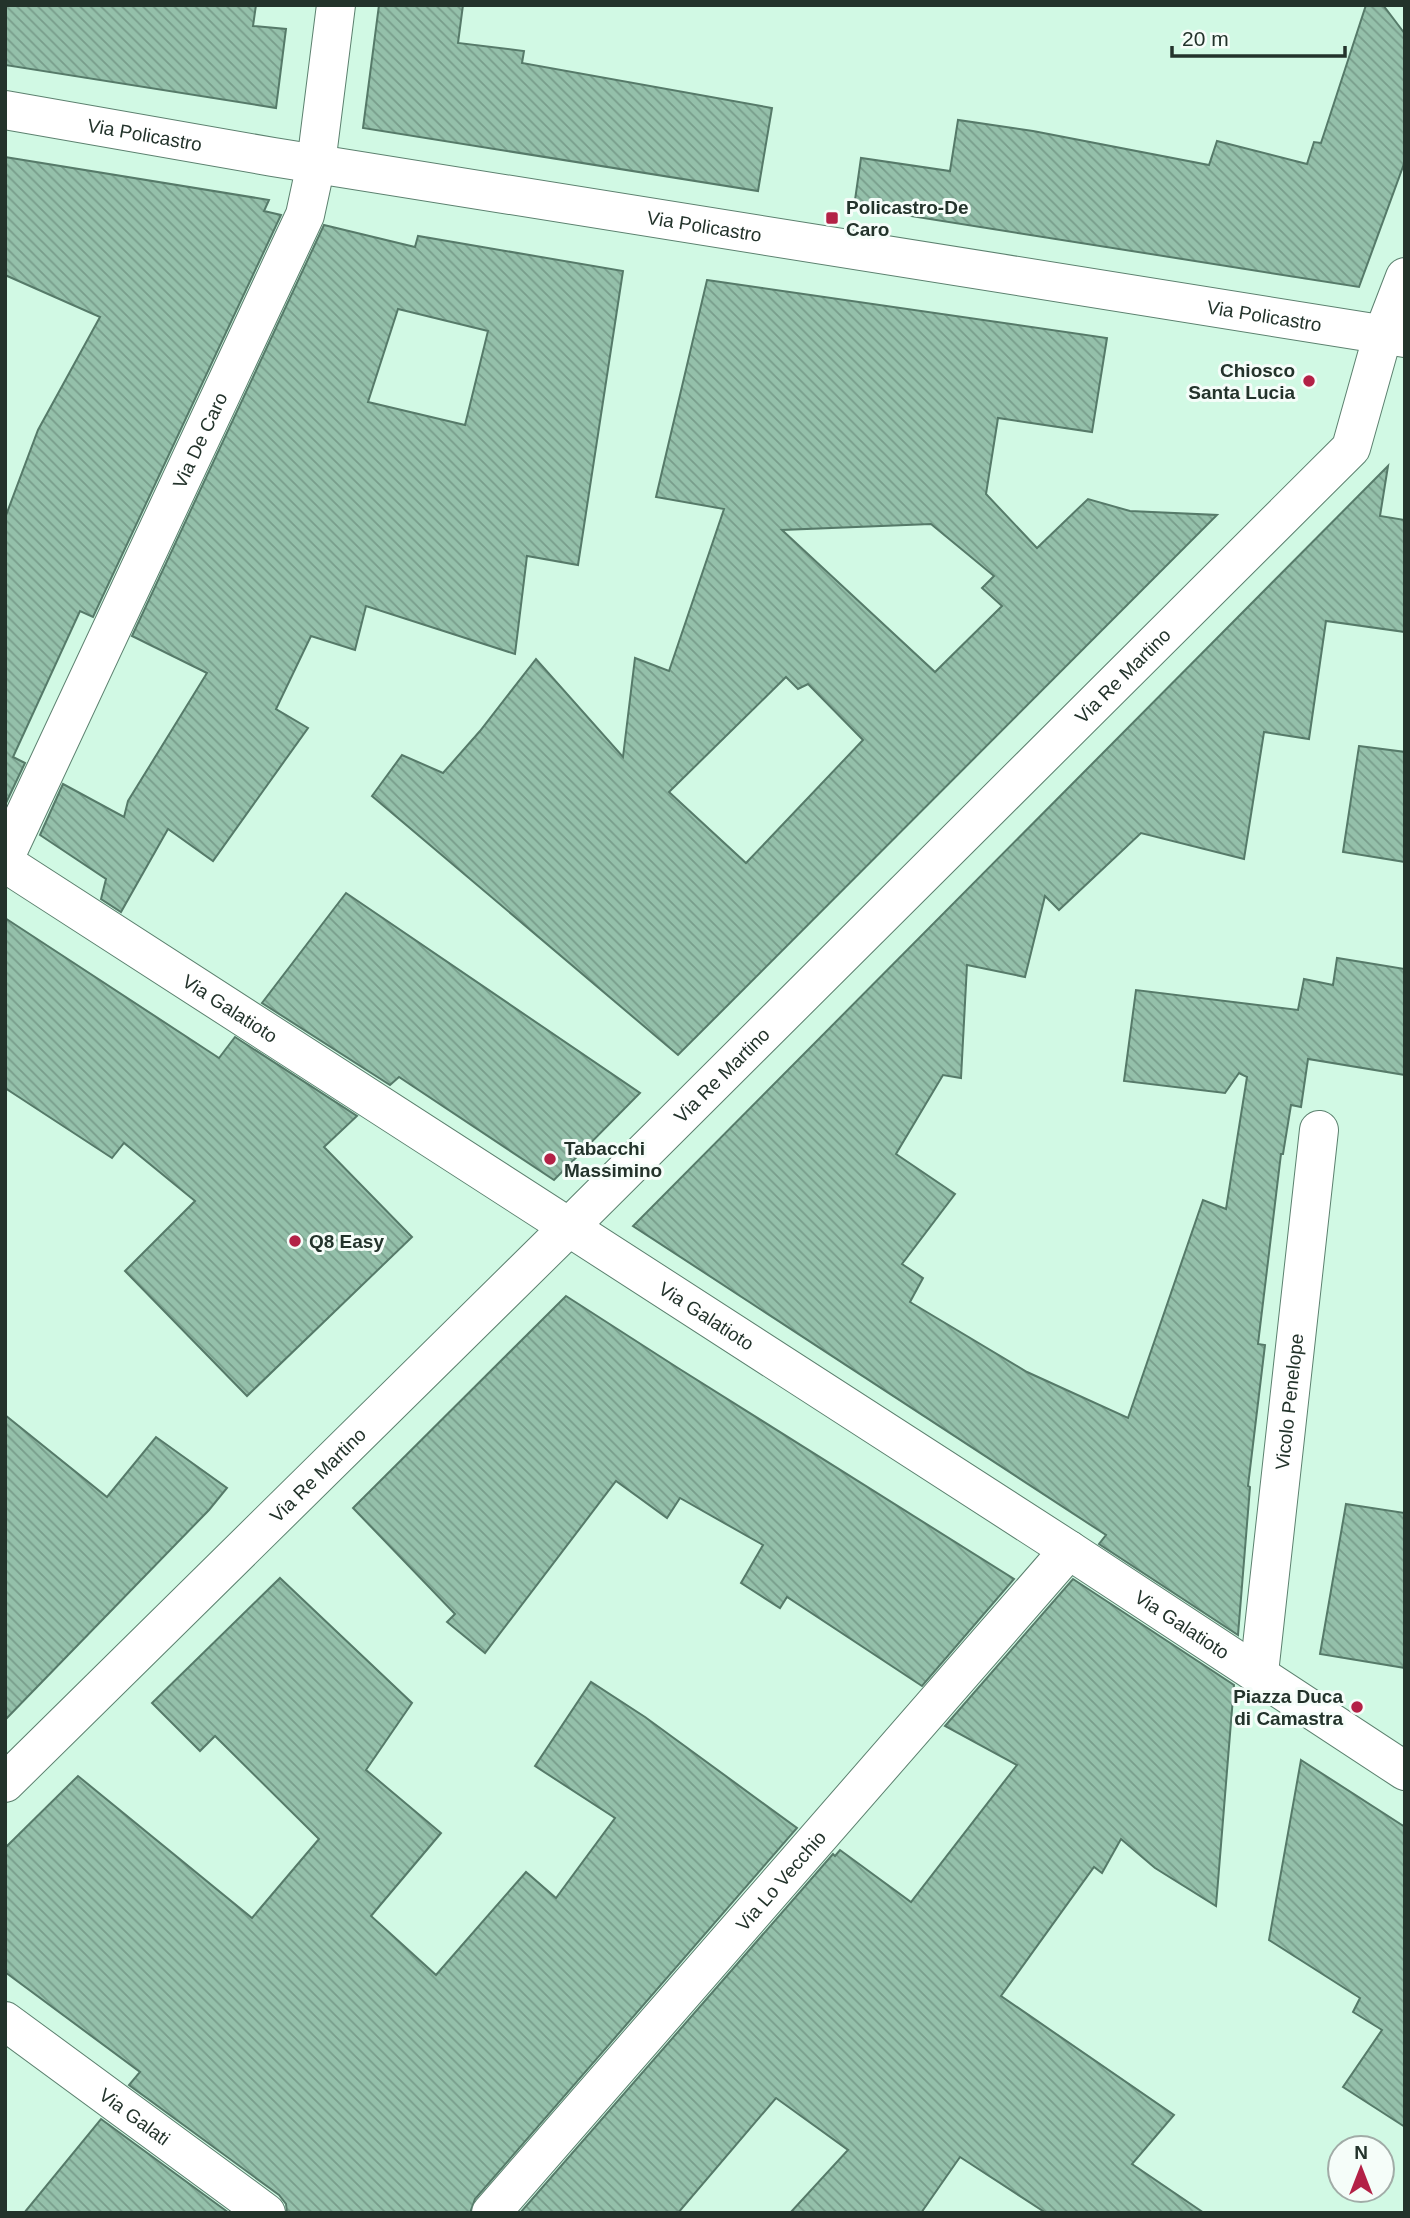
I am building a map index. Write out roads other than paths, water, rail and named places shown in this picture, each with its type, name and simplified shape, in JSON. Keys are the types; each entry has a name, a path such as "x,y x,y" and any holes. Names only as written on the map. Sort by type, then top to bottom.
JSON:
{"street":[{"name":"Via De Caro","path":"5,857 305,215 316,164 335,5"},
{"name":"Via Policastro","path":"5,110 316,164 1394,336"},
{"name":"Via Re Martino","path":"5,1783 570,1226 1351,448 1394,336 1405,277"},
{"name":"Via Galatioto","path":"5,863 570,1226 1259,1673 1405,1771"},
{"name":"Vicolo Penelope","path":"1259,1673 1319,1130"},
{"name":"Via Lo Vecchio","path":"491,2213 1069,1550"},
{"path":"1358,1741 1405,1749"},
{"name":"Via Galati","path":"5,2021 266,2213"}],"place":[{"name":"Policastro-De Caro","path":"832,218"},
{"name":"Chiosco Santa Lucia","path":"1309,381"},
{"name":"Tabacchi Massimino","path":"550,1159"},
{"name":"Q8 Easy","path":"295,1241"},
{"name":"Piazza Duca di Camastra","path":"1357,1707"}]}
